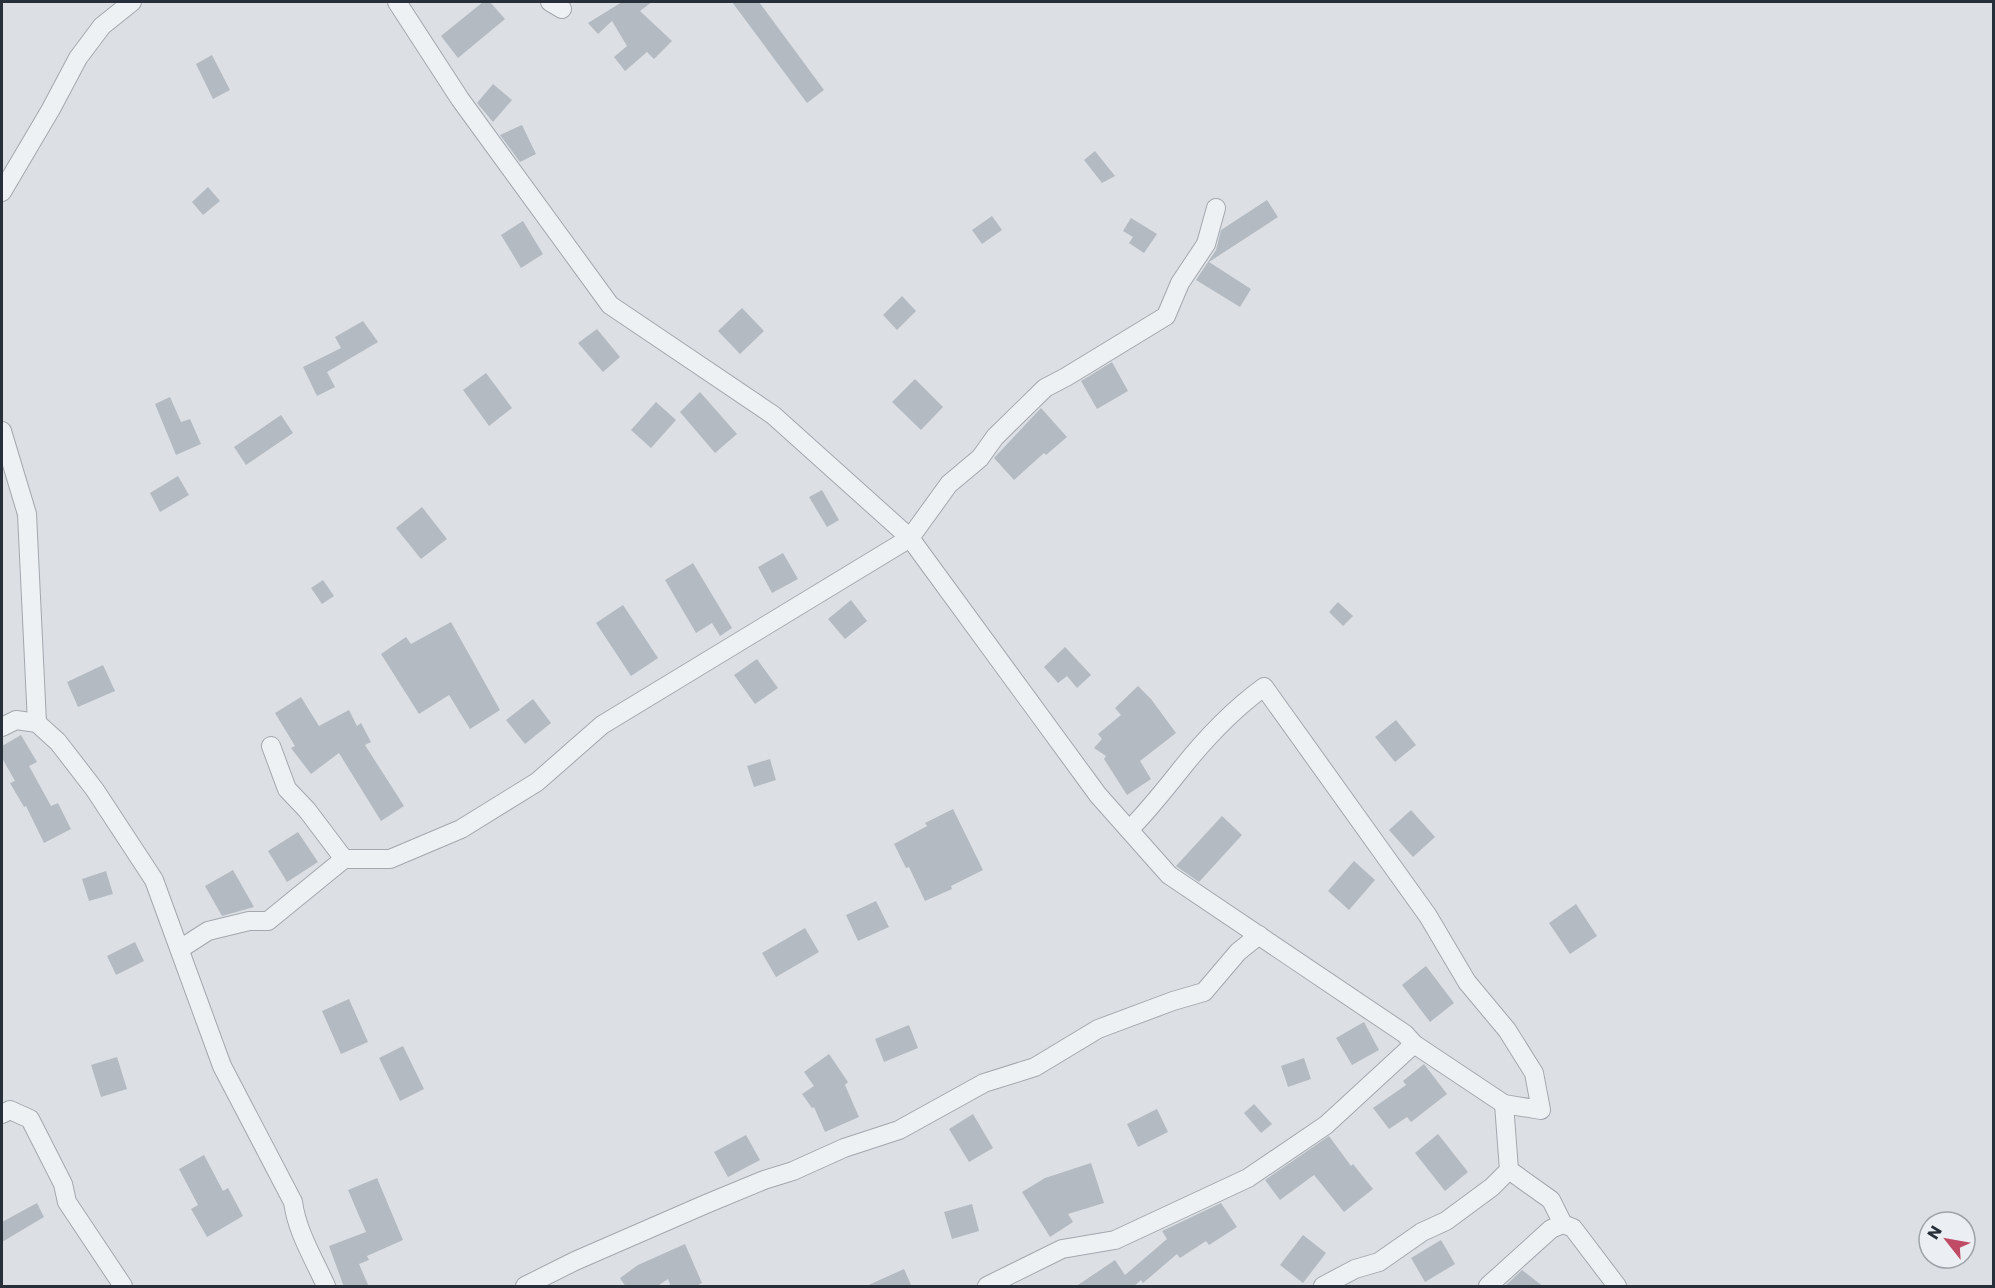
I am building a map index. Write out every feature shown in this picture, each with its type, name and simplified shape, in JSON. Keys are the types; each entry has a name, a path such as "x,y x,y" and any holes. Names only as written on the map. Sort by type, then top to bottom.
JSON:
{"street":[{"path":"2,192 78,58 102,26 132,2"},
{"path":"397,2 460,99 610,305 773,416 910,538 1098,795 1169,876 1405,1034 1414,1044 1504,1104 1541,1110 1534,1073 1507,1030 1467,982 1428,916 1264,687 1240,705 1215,730 1178,772 1155,803 1129,830"},
{"path":"180,949 208,931 249,921 268,921 344,859 390,859 460,829 537,782 602,725 910,538 950,484 980,458 995,437 1045,388 1166,316 1180,282 1206,244 1215,208"},
{"path":"2,430 27,514 37,723"},
{"path":"2,727 16,720 37,723 58,742 95,790 154,880 222,1066 293,1202 300,1233 326,1287"},
{"path":"271,746 287,789 307,810 344,859"},
{"path":"525,1287 575,1261 706,1204 764,1180 793,1171 844,1148 899,1130 984,1083 1035,1066 1098,1029 1173,1001 1204,993 1238,952 1258,935"},
{"path":"987,1287 1062,1249 1115,1240 1248,1178 1326,1125 1414,1044"},
{"path":"1504,1104 1509,1170"},
{"path":"2,1114 10,1110 30,1119 63,1184 68,1202 123,1287"},
{"path":"1509,1170 1551,1200 1563,1224 1573,1228 1617,1287"},
{"path":"1323,1287 1355,1269 1379,1262 1422,1232 1446,1221 1491,1187 1509,1170"},
{"path":"1488,1287 1551,1229 1563,1224"}],"building":[{"path":"483,2 490,2 505,19 458,58 441,36"},
{"path":"622,2 652,2 640,11 672,41 654,59 647,52 625,71 614,57 627,46 612,21 598,34 588,23"},
{"path":"732,2 759,2 824,90 807,103"},
{"path":"212,55 230,90 213,99 196,64"},
{"path":"493,84 512,100 493,122 477,103"},
{"path":"522,125 536,154 520,162 500,135"},
{"path":"1095,151 1115,176 1102,183 1084,160"},
{"path":"208,187 220,201 203,215 192,202"},
{"path":"1267,200 1278,217 1209,262 1251,289 1240,307 1196,280 1216,250 1221,230"},
{"path":"992,216 1002,230 982,244 972,230"},
{"path":"1131,218 1157,234 1144,253 1129,243 1133,237 1123,231"},
{"path":"523,221 543,254 521,268 501,235"},
{"path":"902,296 916,311 897,330 883,315"},
{"path":"742,308 764,331 740,354 718,331"},
{"path":"363,321 378,342 327,372 335,387 317,396 303,367 341,348 335,337"},
{"path":"597,329 620,357 603,372 578,343"},
{"path":"1112,362 1128,391 1097,409 1081,381"},
{"path":"486,373 512,408 489,426 463,390"},
{"path":"915,379 943,407 921,430 892,402"},
{"path":"700,392 737,434 715,453 680,412"},
{"path":"170,397 181,422 190,419 201,444 176,455 155,404"},
{"path":"656,402 676,420 651,448 631,430"},
{"path":"1041,408 1067,437 1046,455 1044,453 1014,480 994,458"},
{"path":"281,415 293,433 246,465 234,447"},
{"path":"178,476 189,495 160,512 150,493"},
{"path":"822,490 839,520 827,527 809,497"},
{"path":"422,507 447,539 421,559 396,528"},
{"path":"783,553 798,579 772,593 758,567"},
{"path":"693,563 732,628 720,636 712,623 696,633 665,580"},
{"path":"323,580 334,596 322,604 311,588"},
{"path":"851,600 867,621 845,639 828,619"},
{"path":"1338,602 1353,616 1343,626 1329,612"},
{"path":"623,605 658,658 631,676 596,623"},
{"path":"451,622 500,710 470,729 449,695 419,714 381,654 406,637 411,644"},
{"path":"1065,647 1091,675 1077,688 1067,676 1058,683 1044,667"},
{"path":"757,659 778,688 755,704 734,675"},
{"path":"103,665 115,691 78,707 67,682"},
{"path":"1138,686 1151,699 1176,733 1140,761 1151,779 1127,795 1104,759 1106,756 1094,748 1102,739 1098,734 1121,715 1115,708"},
{"path":"301,697 319,726 349,710 357,726 361,723 371,742 365,745 404,806 381,821 339,753 311,774 291,748 295,746 275,713"},
{"path":"533,699 551,723 525,744 506,720"},
{"path":"1396,720 1416,745 1395,762 1375,737"},
{"path":"21,735 37,762 29,766 51,806 58,803 71,829 44,843 26,806 24,807 10,783 15,781 2,758 2,746"},
{"path":"770,759 776,780 754,787 747,766"},
{"path":"953,809 983,870 951,886 952,889 925,901 909,867 906,868 894,844 927,826 925,823"},
{"path":"1411,810 1435,837 1413,857 1389,830"},
{"path":"1222,816 1242,835 1199,882 1176,866"},
{"path":"298,832 318,862 287,882 268,851"},
{"path":"1354,861 1375,880 1349,910 1328,891"},
{"path":"233,870 254,907 222,916 205,886"},
{"path":"106,871 113,894 89,901 82,879"},
{"path":"876,901 889,927 858,941 846,915"},
{"path":"1576,904 1597,936 1570,954 1549,923"},
{"path":"805,928 819,952 776,977 762,953"},
{"path":"135,942 144,961 116,975 107,956"},
{"path":"1426,966 1454,1003 1430,1022 1402,985"},
{"path":"349,999 368,1042 341,1054 322,1011"},
{"path":"1364,1022 1379,1050 1352,1065 1336,1038"},
{"path":"909,1025 918,1048 884,1062 875,1039"},
{"path":"403,1046 424,1089 400,1101 379,1058"},
{"path":"829,1054 848,1082 845,1085 859,1117 825,1132 814,1107 812,1108 802,1094 814,1086 804,1072"},
{"path":"117,1057 127,1089 101,1097 91,1065"},
{"path":"1304,1058 1311,1079 1288,1087 1281,1066"},
{"path":"1424,1064 1447,1094 1411,1122 1407,1117 1389,1129 1373,1108 1406,1085 1403,1081"},
{"path":"1254,1104 1272,1124 1261,1133 1244,1113"},
{"path":"1157,1109 1168,1132 1138,1147 1127,1124"},
{"path":"973,1114 993,1148 969,1162 949,1129"},
{"path":"1438,1134 1468,1172 1445,1191 1415,1153"},
{"path":"746,1135 760,1160 728,1177 714,1152"},
{"path":"1329,1136 1351,1166 1353,1164 1373,1189 1344,1212 1314,1175 1280,1200 1265,1180"},
{"path":"204,1155 223,1191 228,1188 243,1216 207,1237 191,1209 198,1205 179,1169"},
{"path":"1091,1163 1104,1203 1068,1214 1073,1222 1050,1237 1022,1192 1045,1178"},
{"path":"377,1178 403,1240 367,1256 369,1260 359,1264 369,1287 344,1287 329,1246 366,1232 348,1190"},
{"path":"37,1203 44,1217 2,1242 2,1222"},
{"path":"1221,1203 1237,1227 1209,1245 1206,1241 1180,1258 1177,1254 1143,1283 1141,1280 1133,1287 1075,1287 1115,1260 1125,1275 1167,1239 1162,1231"},
{"path":"972,1204 979,1231 952,1239 944,1212"},
{"path":"1303,1235 1326,1253 1303,1283 1280,1265"},
{"path":"1441,1240 1455,1264 1425,1282 1411,1258"},
{"path":"685,1244 702,1283 694,1287 671,1287 668,1279 656,1287 626,1287 620,1278 638,1265"},
{"path":"904,1269 912,1287 864,1287"},
{"path":"1522,1270 1544,1287 1504,1287"}]}
